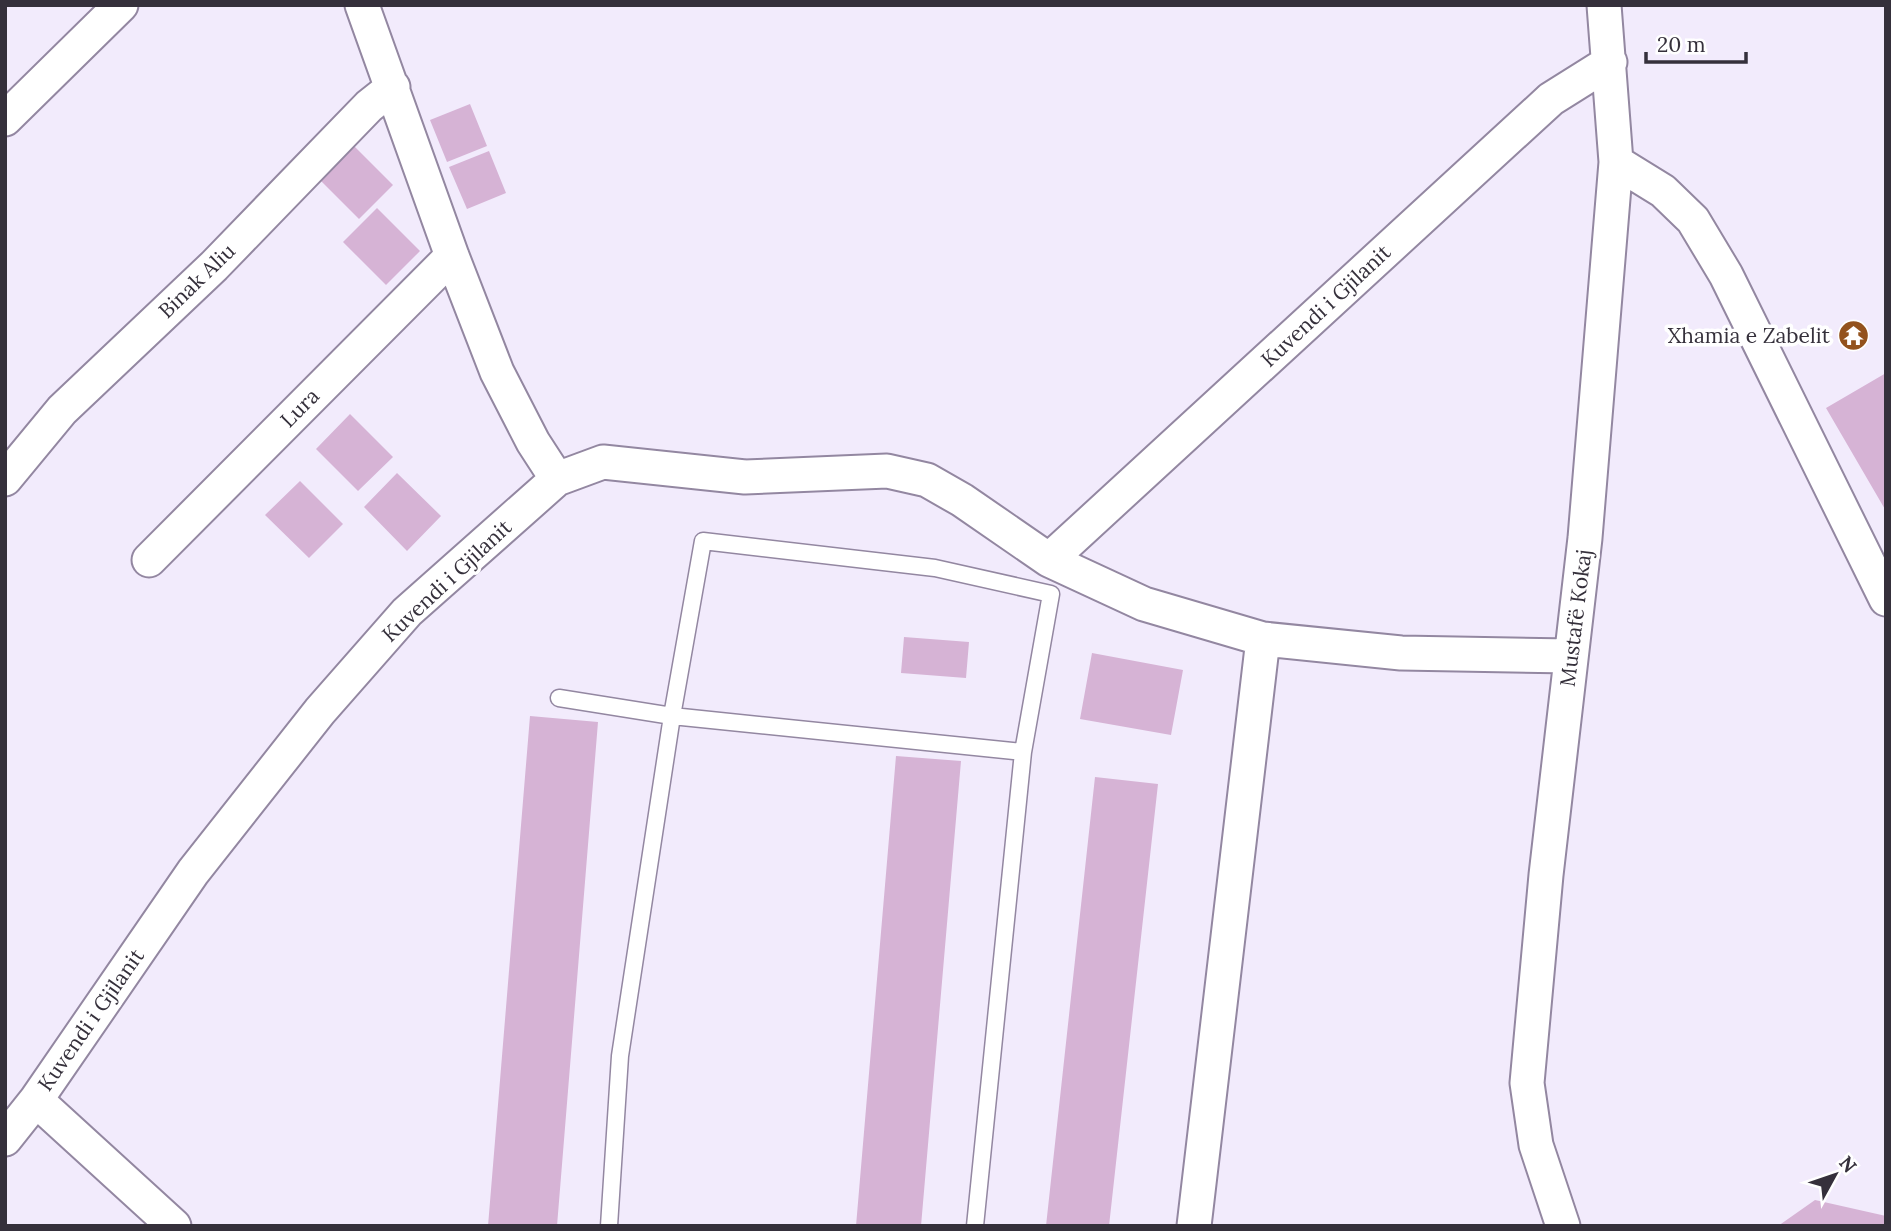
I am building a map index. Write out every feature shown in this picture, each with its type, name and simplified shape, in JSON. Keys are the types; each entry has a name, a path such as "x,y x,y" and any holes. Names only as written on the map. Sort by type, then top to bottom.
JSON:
{"street":[{"path":"5,119 121,5"},
{"path":"362,5 452,256 497,372 533,442 557,479"},
{"name":"Mustafë Kokaj","path":"1563,1226 1536,1145 1527,1083 1546,875 1585,538 1616,162 1610,62 1614,7"},
{"name":"Kuvendi i Gjilanit","path":"5,1139 36,1100 193,872 320,711 407,612 557,479 603,462 745,477 887,471 927,480 962,500 1049,560 1551,99 1610,62"},
{"name":"Binak Aliu","path":"5,479 62,410 214,266 369,106 393,87"},
{"path":"1616,162 1663,191 1693,220 1726,275 1886,599"},
{"name":"Lura","path":"149,560 452,256"},
{"path":"1049,560 1144,604 1264,639 1401,653 1571,656"},
{"path":"1194,1226 1264,639"},
{"path":"36,1100 174,1226"}],"lane":[{"path":"609,1226 620,1056 671,716 703,541 934,568 1051,594"},
{"path":"975,1226 1023,752 1051,594 1049,560"},
{"path":"559,698 671,716 1023,752"}],"building":[{"path":"470,104 487,146 447,162 430,120"},
{"path":"350,142 393,185 359,219 316,176"},
{"path":"489,151 506,193 467,209 449,167"},
{"path":"377,208 420,251 386,285 343,242"},
{"path":"1886,373 1886,511 1826,408"},
{"path":"350,414 393,457 358,491 316,449"},
{"path":"397,473 441,516 407,551 364,507"},
{"path":"300,481 343,524 309,558 265,515"},
{"path":"904,637 969,642 966,678 901,673"},
{"path":"1092,653 1183,670 1171,735 1080,719"},
{"path":"530,716 598,722 557,1226 488,1226"},
{"path":"896,756 961,761 921,1226 856,1226"},
{"path":"1095,777 1158,784 1109,1226 1046,1226"},
{"path":"1815,1200 1886,1216 1886,1226 1778,1226"}],"place":[{"name":"Xhamia e Zabelit","path":"1853,336"}]}
